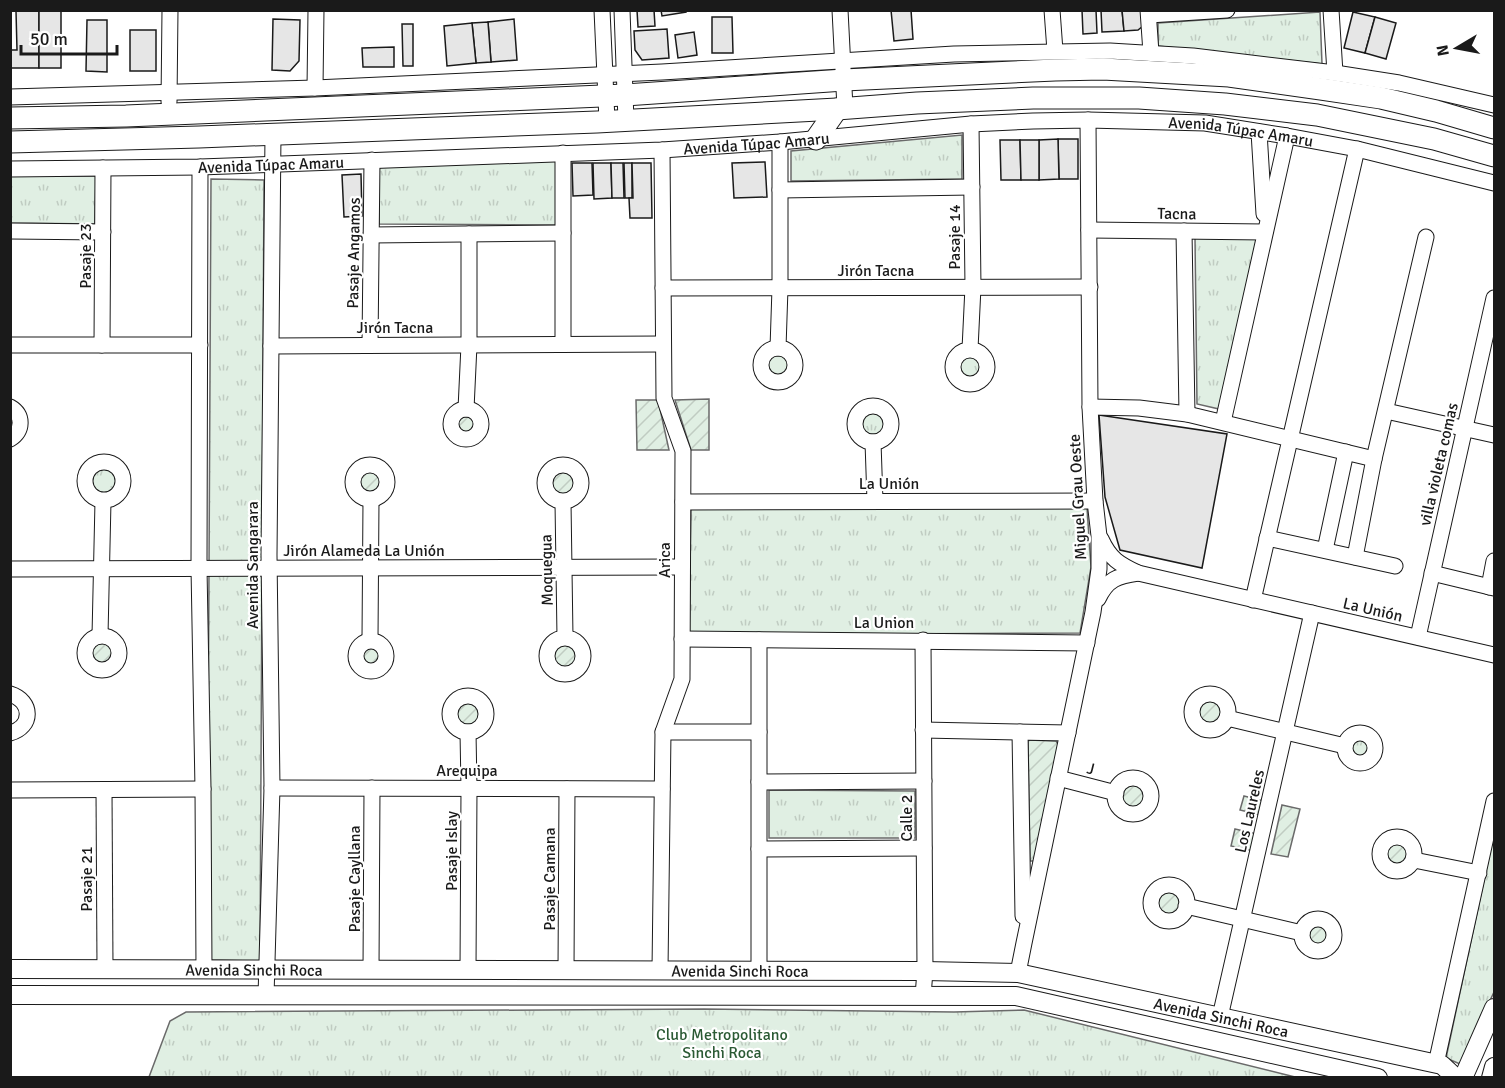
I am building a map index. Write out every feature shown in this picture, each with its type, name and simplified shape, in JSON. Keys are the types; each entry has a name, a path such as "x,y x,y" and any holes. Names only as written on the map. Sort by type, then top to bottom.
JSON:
{"highway":[{"path":"10,118 169,114 615,95 843,71 1103,69 1229,76 1322,88 1381,98 1494,128"},
{"name":"Avenida Túpac Amaru","path":"10,142 104,141 616,121 1033,98 1139,98 1225,104 1317,115 1434,139 1494,156"},
{"path":"816,139 841,108"}],"main road":[{"name":"Avenida Sinchi Roca","path":"10,969 925,970 1018,973 1442,1065 1456,1077"},
{"path":"156,969 158,995"},
{"name":"Avenida Sinchi Roca","path":"10,995 1016,996 1378,1077"},
{"path":"1463,1077 1494,1008"},
{"path":"1491,1077 1494,1067"}],"street":[{"path":"169,114 170,10"},
{"path":"315,88 316,10"},
{"path":"602,10 604,74 615,95"},
{"path":"616,121 615,95 624,74 622,10"},
{"path":"840,10 843,71 841,108"},
{"path":"1052,10 1054,51"},
{"path":"1151,53 1149,13 1227,10"},
{"path":"1331,10 1335,73"},
{"path":"10,97 315,88 604,74 843,71 954,54 1110,51 1193,56 1335,73 1399,83 1494,105"},
{"name":"Avenida Túpac Amaru","path":"10,169 273,165 662,150 816,139 972,124 1088,120 1205,123 1357,149 1494,183"},
{"name":"Miguel Grau Oeste","path":"1018,973 1087,642 1099,569 1099,536 1090,407 1088,120"},
{"name":"Pasaje 14","path":"970,349 973,287 972,124"},
{"path":"1259,132 1265,232"},
{"name":"Avenida Sangarara","path":"266,996 272,788 269,568 273,134"},
{"path":"1223,422 1287,136"},
{"path":"778,348 780,142"},
{"path":"1253,600 1357,149"},
{"name":"Arica","path":"660,970 663,732 682,679 683,502 683,451 664,398 662,150"},
{"path":"563,153 563,344"},
{"name":"Pasaje Angamos","path":"370,345 372,160"},
{"path":"200,166 199,568 204,970"},
{"name":"Pasaje 23","path":"102,345 103,168"},
{"path":"780,190 972,187"},
{"name":"Tacna","path":"1089,230 1265,232"},
{"path":"10,231 103,232"},
{"path":"1184,231 1187,414"},
{"path":"371,235 563,233"},
{"path":"466,409 469,345 469,234"},
{"path":"1355,557 1374,459 1426,237"},
{"name":"Jirón Tacna","path":"663,288 1089,287"},
{"name":"villa violeta comas","path":"1418,637 1494,298"},
{"name":"Jirón Tacna","path":"271,346 663,344"},
{"path":"10,345 200,345"},
{"path":"10,407 18,414 21,425 16,435 10,439"},
{"path":"1090,407 1139,408 1187,414 1374,459"},
{"path":"1386,411 1494,435"},
{"path":"873,442 875,501"},
{"path":"1324,550 1346,452"},
{"path":"370,640 371,500"},
{"path":"100,636 103,501"},
{"name":"La Unión","path":"683,502 1095,501"},
{"name":"Moquegua","path":"563,502 565,637"},
{"name":"La Unión","path":"1099,536 1106,551 1113,559 1138,573 1494,655"},
{"path":"1267,538 1395,566"},
{"path":"1432,573 1492,587 1494,561"},
{"name":"Jirón Alameda La Unión","path":"10,569 682,567"},
{"name":"La Unión","path":"1093,612 1102,591 1110,581 1120,576 1138,573"},
{"name":"Los Laureles","path":"1220,1017 1311,613"},
{"name":"La Union","path":"682,639 1087,642"},
{"path":"759,640 759,970"},
{"name":"Calle 2","path":"923,640 925,970 923,996"},
{"path":"10,694 23,701 28,713 20,730 10,734"},
{"path":"1227,718 1345,746"},
{"path":"923,730 1068,733"},
{"name":"Pasaje Islay","path":"468,732 470,788 468,970"},
{"path":"663,732 759,732"},
{"path":"1020,732 1024,943"},
{"name":"J","path":"1058,778 1116,793"},
{"path":"759,782 924,782"},
{"name":"Arequipa","path":"272,788 662,789"},
{"name":"Pasaje Cayllana","path":"371,970 372,788"},
{"path":"10,790 203,789"},
{"name":"Pasaje Camana","path":"566,970 567,789"},
{"name":"Pasaje 21","path":"104,790 105,969"},
{"path":"1436,1064 1494,801"},
{"path":"759,849 924,848"},
{"path":"1414,860 1479,873"},
{"path":"1186,906 1302,933"}],"green space":[{"path":"1320,12 1322,64 1158,46 1158,23"},
{"path":"962,135 962,179 791,181 791,151"},
{"path":"558,156 557,225 379,224 379,163"},
{"path":"11,176 96,176 95,224 11,223"},
{"path":"211,179 264,180 260,961 207,960"},
{"path":"1195,238 1257,238 1219,409 1197,404"},
{"path":"777,352 786,356 790,365 786,374 777,378 768,374 764,365 768,356"},
{"path":"970,353 980,357 984,367 980,377 970,381 960,377 956,367 960,357"},
{"path":"709,399 709,450 691,450 675,400"},
{"path":"636,400 658,400 669,450 637,450"},
{"path":"874,409 885,413 889,424 885,435 874,439 863,435 859,424 863,413"},
{"path":"466,412 474,416 478,424 474,432 466,436 458,432 454,424 458,416"},
{"path":"103,467 113,471 117,481 113,491 103,495 93,491 89,481 93,471"},
{"path":"370,470 379,473 382,482 379,491 370,494 361,491 358,482 361,473"},
{"path":"558,471 568,471 575,478 575,488 568,495 558,495 551,488 551,478"},
{"path":"691,507 1087,507 1091,567 1080,633 689,635"},
{"path":"103,641 112,645 116,654 112,663 103,667 94,663 90,654 94,645"},
{"path":"565,642 575,646 579,656 575,666 565,670 555,666 551,656 555,646"},
{"path":"371,643 380,647 384,656 380,665 371,669 362,665 358,656 362,647"},
{"path":"468,700 478,704 482,714 478,724 468,728 458,724 454,714 458,704"},
{"path":"1210,700 1219,703 1222,712 1219,721 1210,724 1201,721 1198,712 1201,703"},
{"path":"1360,739 1367,742 1370,749 1367,756 1360,759 1353,756 1350,749 1353,742"},
{"path":"1028,740 1056,741 1060,747 1036,861 1030,861"},
{"path":"1133,784 1142,787 1145,796 1142,805 1133,808 1124,805 1121,796 1124,787"},
{"path":"769,790 915,791 915,838 769,838"},
{"path":"1244,796 1264,801 1260,815 1240,810"},
{"path":"1282,805 1300,809 1288,857 1271,854"},
{"path":"1235,829 1257,834 1254,851 1231,846"},
{"path":"1494,833 1494,992 1460,1064 1446,1058"},
{"path":"1397,844 1405,847 1408,855 1405,863 1397,866 1389,863 1386,855 1389,847"},
{"path":"1168,891 1177,894 1180,903 1177,912 1168,915 1159,912 1156,903 1159,894"},
{"path":"1314,925 1322,925 1329,932 1329,940 1322,947 1314,947 1307,940 1307,932"},
{"name":"Club Metropolitano Sinchi Roca","path":"704,1009 954,1012 1024,1010 1295,1077 149,1077 170,1021 186,1012"}],"building":[{"path":"637,10 654,10 655,26 638,27"},
{"path":"661,10 686,10 686,12 662,16"},
{"path":"891,10 911,10 913,39 894,41"},
{"path":"1082,10 1096,10 1097,33 1083,34"},
{"path":"1101,10 1122,10 1124,31 1102,32"},
{"path":"1122,10 1141,10 1143,26 1138,30 1124,31"},
{"path":"16,11 39,11 39,68 10,68 10,50 17,50"},
{"path":"39,11 61,11 61,68 39,68"},
{"path":"1353,12 1375,17 1365,53 1344,48"},
{"path":"712,17 732,17 733,53 712,53"},
{"path":"1375,17 1396,23 1386,59 1365,53"},
{"path":"273,19 300,20 299,61 290,71 272,70"},
{"path":"514,19 517,60 491,62 488,22"},
{"path":"87,20 107,20 107,72 86,71"},
{"path":"488,22 491,62 476,63 472,23"},
{"path":"472,23 476,63 447,66 444,26"},
{"path":"402,24 413,24 413,66 403,66"},
{"path":"667,29 669,58 642,60 635,50 634,31"},
{"path":"130,30 156,30 156,71 130,71"},
{"path":"694,32 697,55 678,58 675,35"},
{"path":"394,47 394,67 363,67 362,48"},
{"path":"1058,139 1078,139 1078,179 1059,179"},
{"path":"1058,139 1059,179 1039,180 1039,140"},
{"path":"1000,140 1020,140 1021,180 1001,180"},
{"path":"1020,140 1039,140 1039,180 1021,180"},
{"path":"765,162 767,197 734,198 732,163"},
{"path":"572,163 592,163 593,195 573,196"},
{"path":"593,163 611,163 612,198 594,199"},
{"path":"611,163 623,163 624,198 612,198"},
{"path":"624,163 632,163 632,198 625,198"},
{"path":"632,163 651,163 652,218 630,218 629,198 633,198"},
{"path":"361,174 362,216 344,217 342,175"},
{"path":"1099,415 1227,434 1202,568 1120,550 1105,497"}]}
